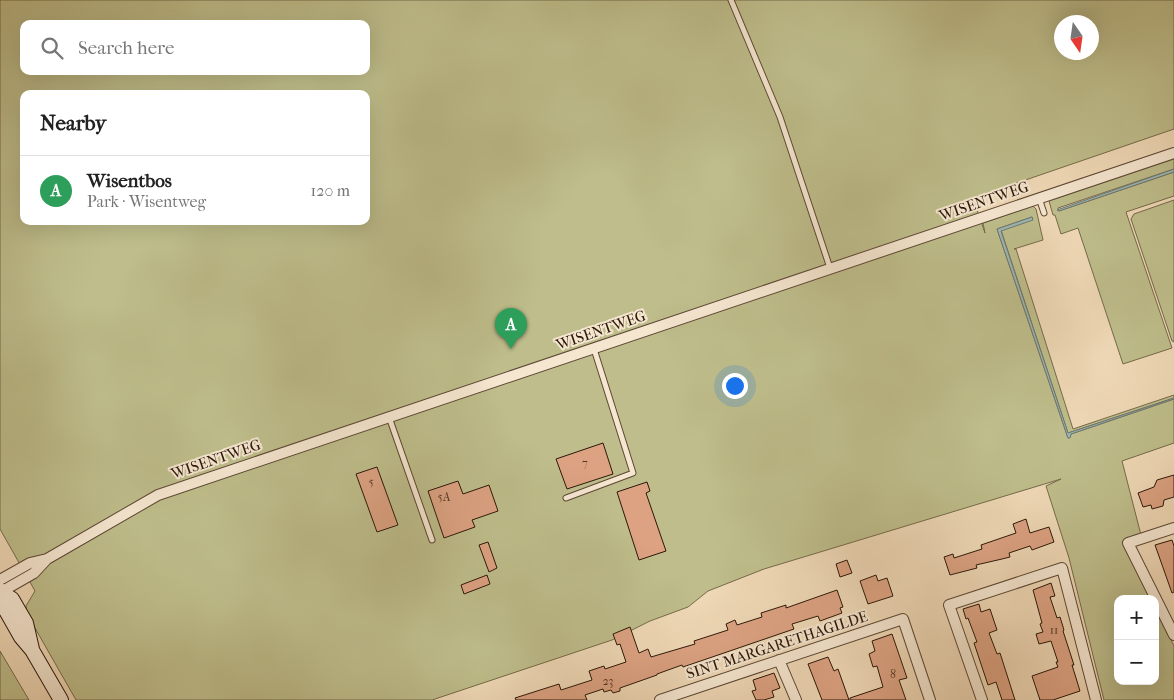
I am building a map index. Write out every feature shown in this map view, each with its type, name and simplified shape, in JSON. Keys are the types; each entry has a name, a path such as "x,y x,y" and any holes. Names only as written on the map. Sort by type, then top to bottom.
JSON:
{"main road":[{"path":"0,587 4,607 61,700"}],"street":[{"name":"WISENTWEG","path":"0,587 34,573 47,559 158,495 1174,153"},
{"path":"1174,528 1128,543 1174,635"},
{"path":"982,700 949,604 1062,568 1096,700"},
{"name":"SINT MARGARETHAGILDE","path":"660,700 682,696 779,660 903,619 930,700"},
{"path":"779,660 796,700"}],"lane":[{"path":"731,0 780,116 830,268"},
{"path":"1039,198 1044,213"},
{"path":"566,498 633,473 594,349"},
{"path":"388,416 432,540"}],"shaded area":[{"path":"0,0 1174,0 1174,129 973,198 985,233 983,223 1033,206 1036,209 1043,240 1014,249 1016,249 1073,429 1174,395 1174,398 1068,433 1001,230 1033,218 997,229 1068,438 1071,434 1174,399 1174,443 1122,461 1141,535 1123,541 1149,595 1114,595 1114,685 1159,685 1159,616 1174,646 1174,700 1104,700 1069,558 1046,486 1061,479 764,569 708,591 688,607 650,621 612,640 432,700 76,700 27,614 26,606 35,591 0,529"},
{"path":"1174,159 1174,169 1058,208 1059,211 1174,172 1174,196 1126,212 1172,348 1123,364 1078,228 1061,234 1049,201"},
{"path":"1174,200 1174,342 1172,341 1131,219 1134,214"},
{"path":"0,651 29,700 0,700"}],"water":[{"path":"1174,169 1174,172 1059,211 1057,210"},
{"path":"1032,217 1033,220 1001,231 1068,433 1174,399 1071,434 1070,438 1068,438 997,229"}],"building":[{"path":"603,443 613,474 567,489 556,459"},
{"path":"377,467 398,525 377,532 356,474"},
{"path":"1174,475 1174,497 1164,500 1163,506 1152,509 1151,505 1143,507 1138,493 1154,487 1157,480"},
{"path":"458,481 463,494 489,485 498,511 472,520 475,527 444,538 428,491"},
{"path":"647,482 650,491 646,493 666,551 639,560 617,492"},
{"path":"1026,519 1030,533 1049,527 1054,542 1032,550 1030,546 1009,553 1010,557 976,565 977,568 950,575 944,557 953,554 954,558 982,549 981,545 1016,533 1013,524"},
{"path":"1172,540 1174,546 1174,592 1172,593 1155,545"},
{"path":"488,542 497,568 489,572 479,545"},
{"path":"847,560 852,573 840,577 836,564"},
{"path":"487,575 490,584 464,594 461,585"},
{"path":"876,575 878,581 887,578 893,596 868,604 860,581"},
{"path":"1051,583 1055,596 1050,597 1057,618 1060,617 1080,691 1053,700 1040,700 1032,676 1058,667 1056,662 1058,662 1051,641 1039,644 1036,634 1043,632 1040,624 1042,623 1033,590"},
{"path":"837,590 843,607 840,608 842,613 820,621 818,616 792,624 794,629 683,667 682,665 620,688 620,691 613,693 611,690 604,692 603,689 585,695 587,700 516,700 515,698 559,684 561,690 592,680 589,671 604,666 605,669 626,662 620,644 617,645 613,634 630,627 639,653 648,649 651,657 695,644 694,641 728,630 726,624 735,620 737,625 762,617 761,613 786,605 786,608"},
{"path":"979,604 981,612 990,609 997,630 989,633 997,654 1000,653 1015,700 1002,700 996,682 988,685 974,643 977,642 963,609"},
{"path":"892,634 907,678 899,680 906,700 850,700 850,698 883,687 877,666 873,667 869,654 875,651 872,641"},
{"path":"828,657 834,671 838,669 849,700 822,700 808,664"},
{"path":"774,673 780,688 772,691 774,697 756,700 752,691 756,690 753,680"}],"place":[{"name":"Wisentbos","path":"511,349"}]}
